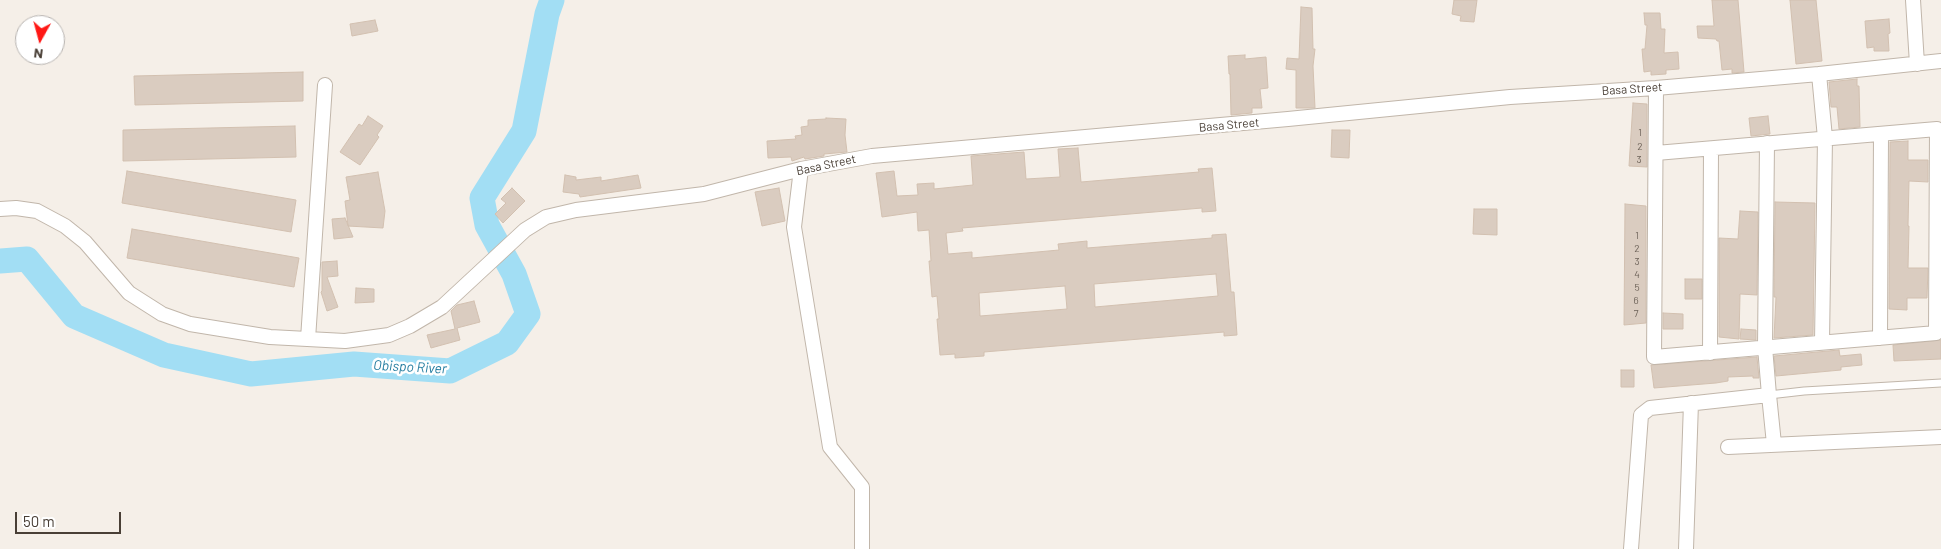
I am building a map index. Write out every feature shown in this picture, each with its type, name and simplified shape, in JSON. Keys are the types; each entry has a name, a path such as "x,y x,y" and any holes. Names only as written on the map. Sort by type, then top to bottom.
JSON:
{"street":[{"path":"1912,0 1917,64"},
{"name":"Basa Street","path":"0,209 16,208 37,211 65,226 85,242 129,293 162,314 190,324 270,337 345,341 388,335 403,329 442,307 525,230 546,217 576,210 704,194 776,177 801,169 872,156 1288,120 1510,97 1656,88 1941,61"},
{"path":"1819,74 1825,138 1822,342"},
{"path":"308,339 326,85"},
{"path":"1656,88 1654,358 1822,342 1936,334 1937,129 1656,153"},
{"path":"1880,338 1881,134"},
{"path":"1767,143 1765,347 1774,444"},
{"path":"1710,353 1711,149"},
{"path":"801,169 794,227 830,447 862,486 862,549"},
{"path":"1631,549 1641,415 1645,410 1769,395"},
{"path":"1686,549 1691,404"},
{"path":"1728,447 1941,437"}],"lane":[{"path":"1769,395 1804,391 1941,383"}],"building":[{"path":"1454,0 1477,0 1474,22 1460,21 1461,16 1452,14"},
{"path":"1712,0 1738,0 1744,72 1732,73 1732,69 1722,70 1719,41 1716,39 1698,38 1697,26 1714,26"},
{"path":"1790,0 1816,0 1822,61 1796,64"},
{"path":"1301,7 1312,8 1313,49 1315,49 1313,66 1315,108 1296,108 1296,70 1286,69 1287,58 1299,59"},
{"path":"1644,13 1660,13 1661,29 1665,29 1664,53 1678,52 1679,69 1666,70 1666,74 1651,75 1651,71 1644,72 1642,49 1645,49 1647,25 1645,25"},
{"path":"1889,19 1889,51 1874,51 1874,47 1867,48 1865,21"},
{"path":"375,20 378,31 352,36 350,24"},
{"path":"1245,55 1245,59 1266,57 1268,88 1260,89 1262,108 1252,108 1252,113 1231,115 1228,56"},
{"path":"303,72 303,101 135,105 134,76"},
{"path":"1857,79 1857,86 1859,86 1860,127 1839,129 1837,107 1831,107 1829,82"},
{"path":"1633,103 1647,104 1647,167 1629,166"},
{"path":"368,116 383,126 377,135 379,137 360,165 340,152 359,124 362,126"},
{"path":"1768,116 1770,134 1751,136 1749,118"},
{"path":"826,118 846,119 847,152 824,154 824,156 805,159 804,157 792,161 791,157 768,158 767,141 796,139 795,136 802,135 801,127 808,126 808,120"},
{"path":"295,126 296,157 123,161 123,130"},
{"path":"1332,130 1350,130 1349,158 1331,157"},
{"path":"1908,141 1908,160 1928,160 1928,182 1909,181 1908,226 1908,268 1928,268 1927,298 1907,298 1907,310 1889,309 1890,142"},
{"path":"1078,148 1081,182 1199,172 1198,169 1212,168 1216,211 1202,212 1202,208 962,228 963,231 946,233 948,254 972,252 972,258 1059,250 1058,244 1087,241 1087,248 1212,238 1212,235 1226,234 1231,292 1234,292 1237,335 1224,336 1224,332 984,352 984,356 955,358 955,354 940,355 937,296 932,297 929,230 918,231 917,212 882,217 876,173 894,171 897,196 918,195 917,184 934,183 934,189 973,185 971,156 1024,152 1026,179 1060,177 1058,149","holes":["1216,274 1218,296 1095,307 1094,284","1065,286 1067,309 980,316 979,293"]},
{"path":"127,171 296,200 291,232 122,203"},
{"path":"378,172 385,211 383,228 348,226 345,201 350,200 346,177"},
{"path":"565,175 576,177 576,180 601,177 601,181 638,175 641,188 580,197 579,194 563,192"},
{"path":"512,188 525,201 503,223 495,214 506,203 501,199"},
{"path":"779,188 785,221 762,226 755,192"},
{"path":"1775,202 1815,203 1813,335 1774,338 1776,297 1774,297"},
{"path":"1625,204 1646,206 1646,323 1624,325"},
{"path":"1474,209 1497,209 1497,235 1473,234"},
{"path":"1740,211 1758,212 1757,295 1740,294 1739,339 1719,337 1719,238 1738,239"},
{"path":"345,218 353,237 334,239 332,219"},
{"path":"132,229 299,258 294,287 127,258"},
{"path":"337,261 338,276 327,277 338,307 327,311 321,292 322,262"},
{"path":"1685,279 1702,279 1702,299 1685,299"},
{"path":"356,288 374,289 374,302 355,303"},
{"path":"474,301 480,322 457,328 460,340 431,348 427,335 455,329 451,311 457,305"},
{"path":"1663,313 1683,314 1683,329 1663,329"},
{"path":"1741,329 1756,330 1756,340 1740,339"},
{"path":"1941,340 1941,359 1894,361 1893,345"},
{"path":"1839,350 1840,356 1861,354 1862,365 1841,367 1841,370 1776,376 1774,356"},
{"path":"1757,357 1759,378 1753,378 1753,376 1728,377 1728,381 1716,383 1654,388 1651,365"},
{"path":"1621,370 1634,370 1634,387 1621,387"}],"waterway":[{"name":"Obispo River","path":"0,261 27,259 74,316 164,355 251,374 354,364 450,371 507,343 528,314 514,274 487,225 482,198 524,131 547,14 552,0"}]}
